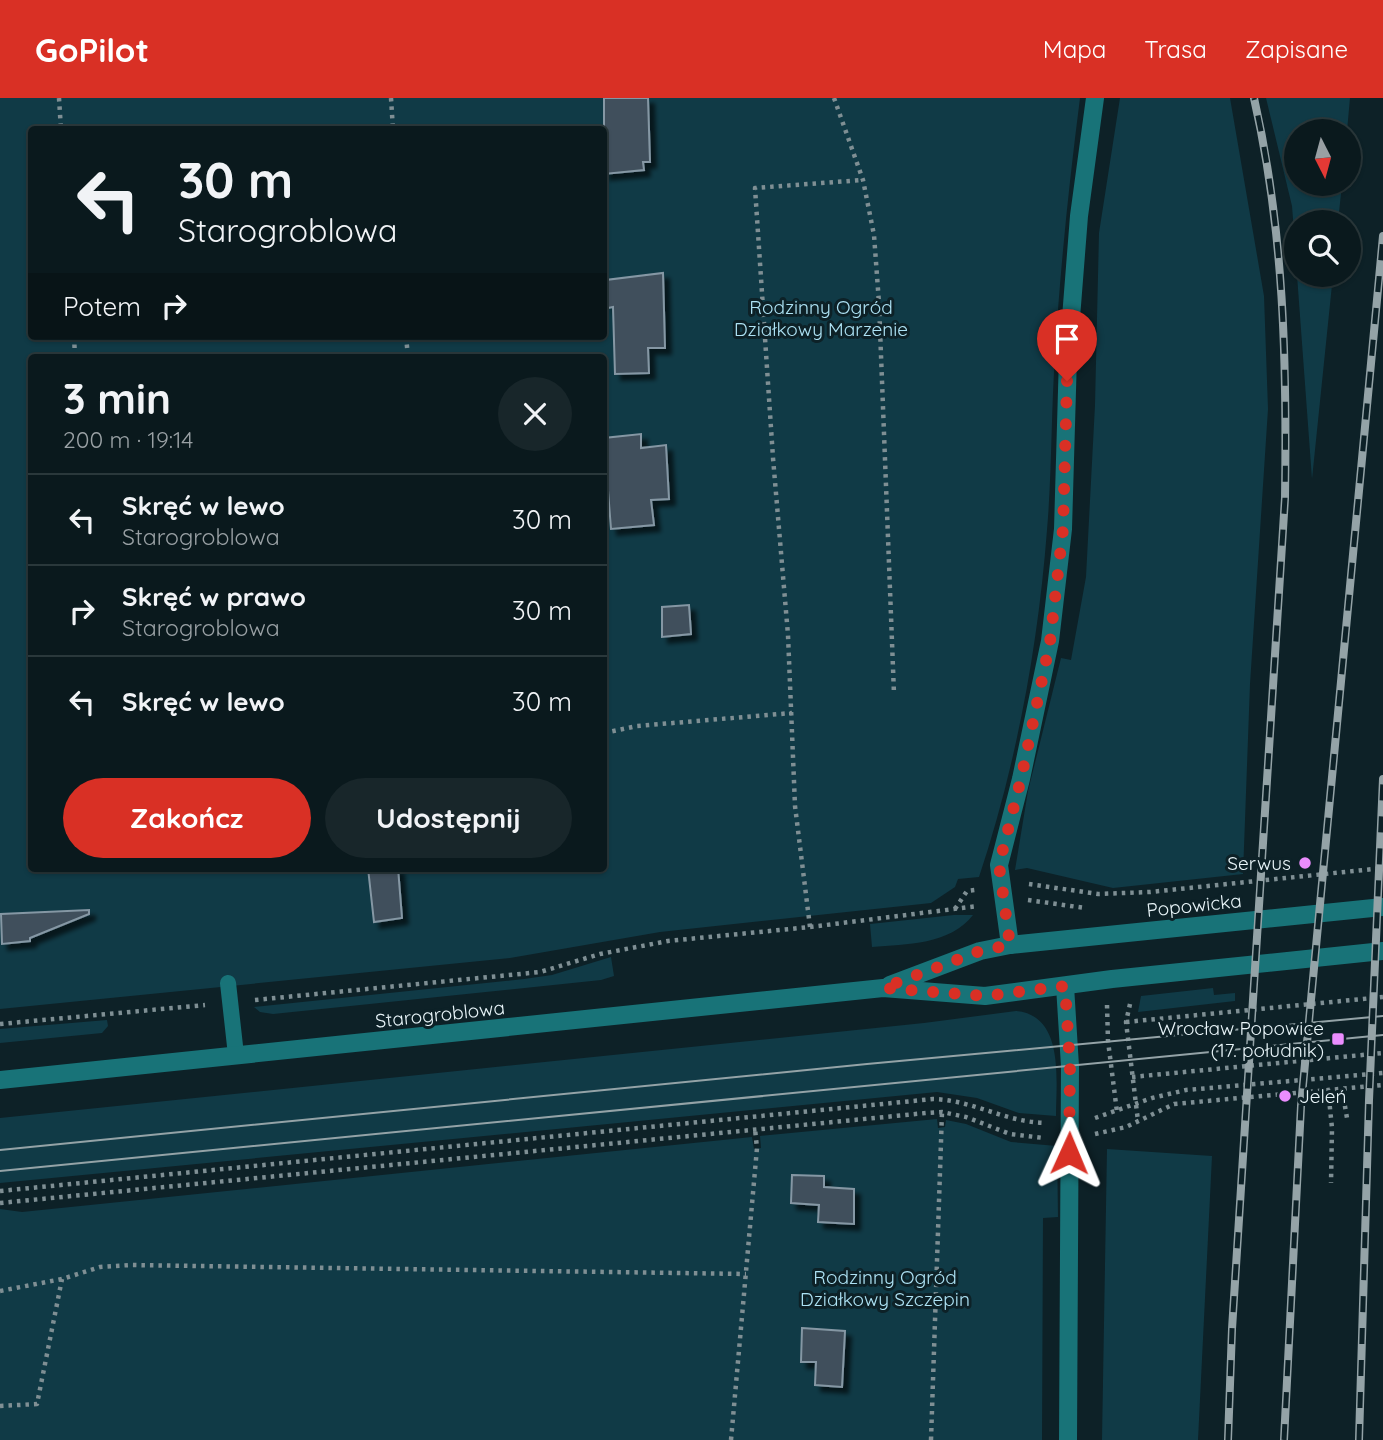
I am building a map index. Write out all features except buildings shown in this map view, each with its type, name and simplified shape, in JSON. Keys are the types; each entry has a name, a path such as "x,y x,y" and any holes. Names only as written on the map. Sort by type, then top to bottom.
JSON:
{"street":[{"path":"1010,945 999,865 1021,779 1050,642 1063,529 1068,356 1079,216 1095,98"},
{"name":"Popowicka","path":"1010,945 1383,907"},
{"name":"Starogroblowa","path":"883,988 980,951 1010,945"},
{"path":"1068,1440 1069,1045 1065,986 1383,951"},
{"name":"Starogroblowa","path":"0,1080 883,988 985,996 1065,986"}],"lane":[{"path":"228,983 236,1055"}],"path":[{"path":"59,98 61,126"},
{"path":"391,98 393,126"},
{"path":"834,98 863,180 874,236 894,694"},
{"path":"810,927 795,806 792,713 755,188 863,180"},
{"path":"607,732 637,726 792,713"},
{"path":"0,1024 540,972 600,954 668,941 954,909 1002,894 1021,883 1098,894 1150,892 1383,868"},
{"path":"954,909 967,891 1084,908 1095,907"},
{"path":"1112,979 1107,998 1107,1023 1117,1112"},
{"path":"1126,1022 1383,998"},
{"path":"1132,1077 1383,1053"},
{"path":"0,1203 942,1112 966,1117 1010,1134 1045,1138 1152,1098 1186,1090 1383,1073"},
{"path":"0,1191 933,1099 960,1101 1004,1118 1028,1123 1069,1130 1110,1132 1174,1104 1383,1085"},
{"path":"1342,1088 1347,1118"},
{"path":"1328,1089 1332,1128 1331,1183"},
{"path":"931,1440 942,1112"},
{"path":"732,1440 757,1148 755,1129"},
{"path":"0,1291 62,1279 100,1267 130,1265 746,1275"},
{"path":"0,1406 37,1404 62,1279"}],"green space":[{"name":"Rodzinny Ogród Działkowy Marzenie","path":"0,98 1080,98 1059,291 1049,508 1038,618 1024,706 1004,792 979,877 958,879 955,887 931,903 660,932 510,958 0,1009"},
{"path":"1120,98 1230,98 1264,296 1268,409 1250,684 1243,874 1113,888 1027,868 1015,870 1028,791 1061,658 1071,660 1086,577 1095,405 1099,233"},
{"path":"1266,98 1350,98 1348,119 1284,119 1284,173"},
{"path":"1290,196 1341,196 1339,210 1292,210"},
{"path":"1298,287 1332,287 1312,479"},
{"path":"973,915 963,925 940,938 872,947 870,924"},
{"path":"611,957 614,976 601,980 273,1014 260,1012 254,1007 524,979 552,975"},
{"path":"1213,988 1214,995 1235,993 1235,1001 1138,1012 1141,996"},
{"path":"1016,1011 1032,1015 1043,1024 1050,1037 1056,1069 1056,1116 1019,1113 977,1098 937,1092 0,1183 0,1118 924,1023"},
{"path":"107,1020 108,1026 102,1033 0,1043 0,1029"},
{"name":"Rodzinny Ogród Działkowy Szczepin","path":"937,1119 938,1128 945,1127 946,1120 966,1124 1011,1142 1057,1146 1058,1217 1043,1218 1042,1440 0,1440 0,1209 22,1212 752,1137 754,1149 761,1148 760,1136"},
{"path":"1107,1149 1212,1156 1198,1440 1102,1440"}],"tram line":[{"path":"0,1150 1383,1016"},
{"path":"0,1171 1383,1035"}],"railway":[{"path":"1228,1440 1232,1329 1285,498 1282,297 1272,197 1254,98"},
{"path":"1284,1440 1301,1106 1383,236"},
{"path":"1359,1440 1369,1100 1383,779"}],"place":[{"name":"Serwus","path":"1305,863"},
{"name":"Wrocław Popowice (17. południk)","path":"1338,1039"},
{"name":"Jeleń","path":"1285,1096"}],"route":[{"path":"1067,381 1063,529 1050,642 1021,779 999,865 1010,945 980,951 883,988 985,996 1065,986 1070,1066 1069,1153"}]}
